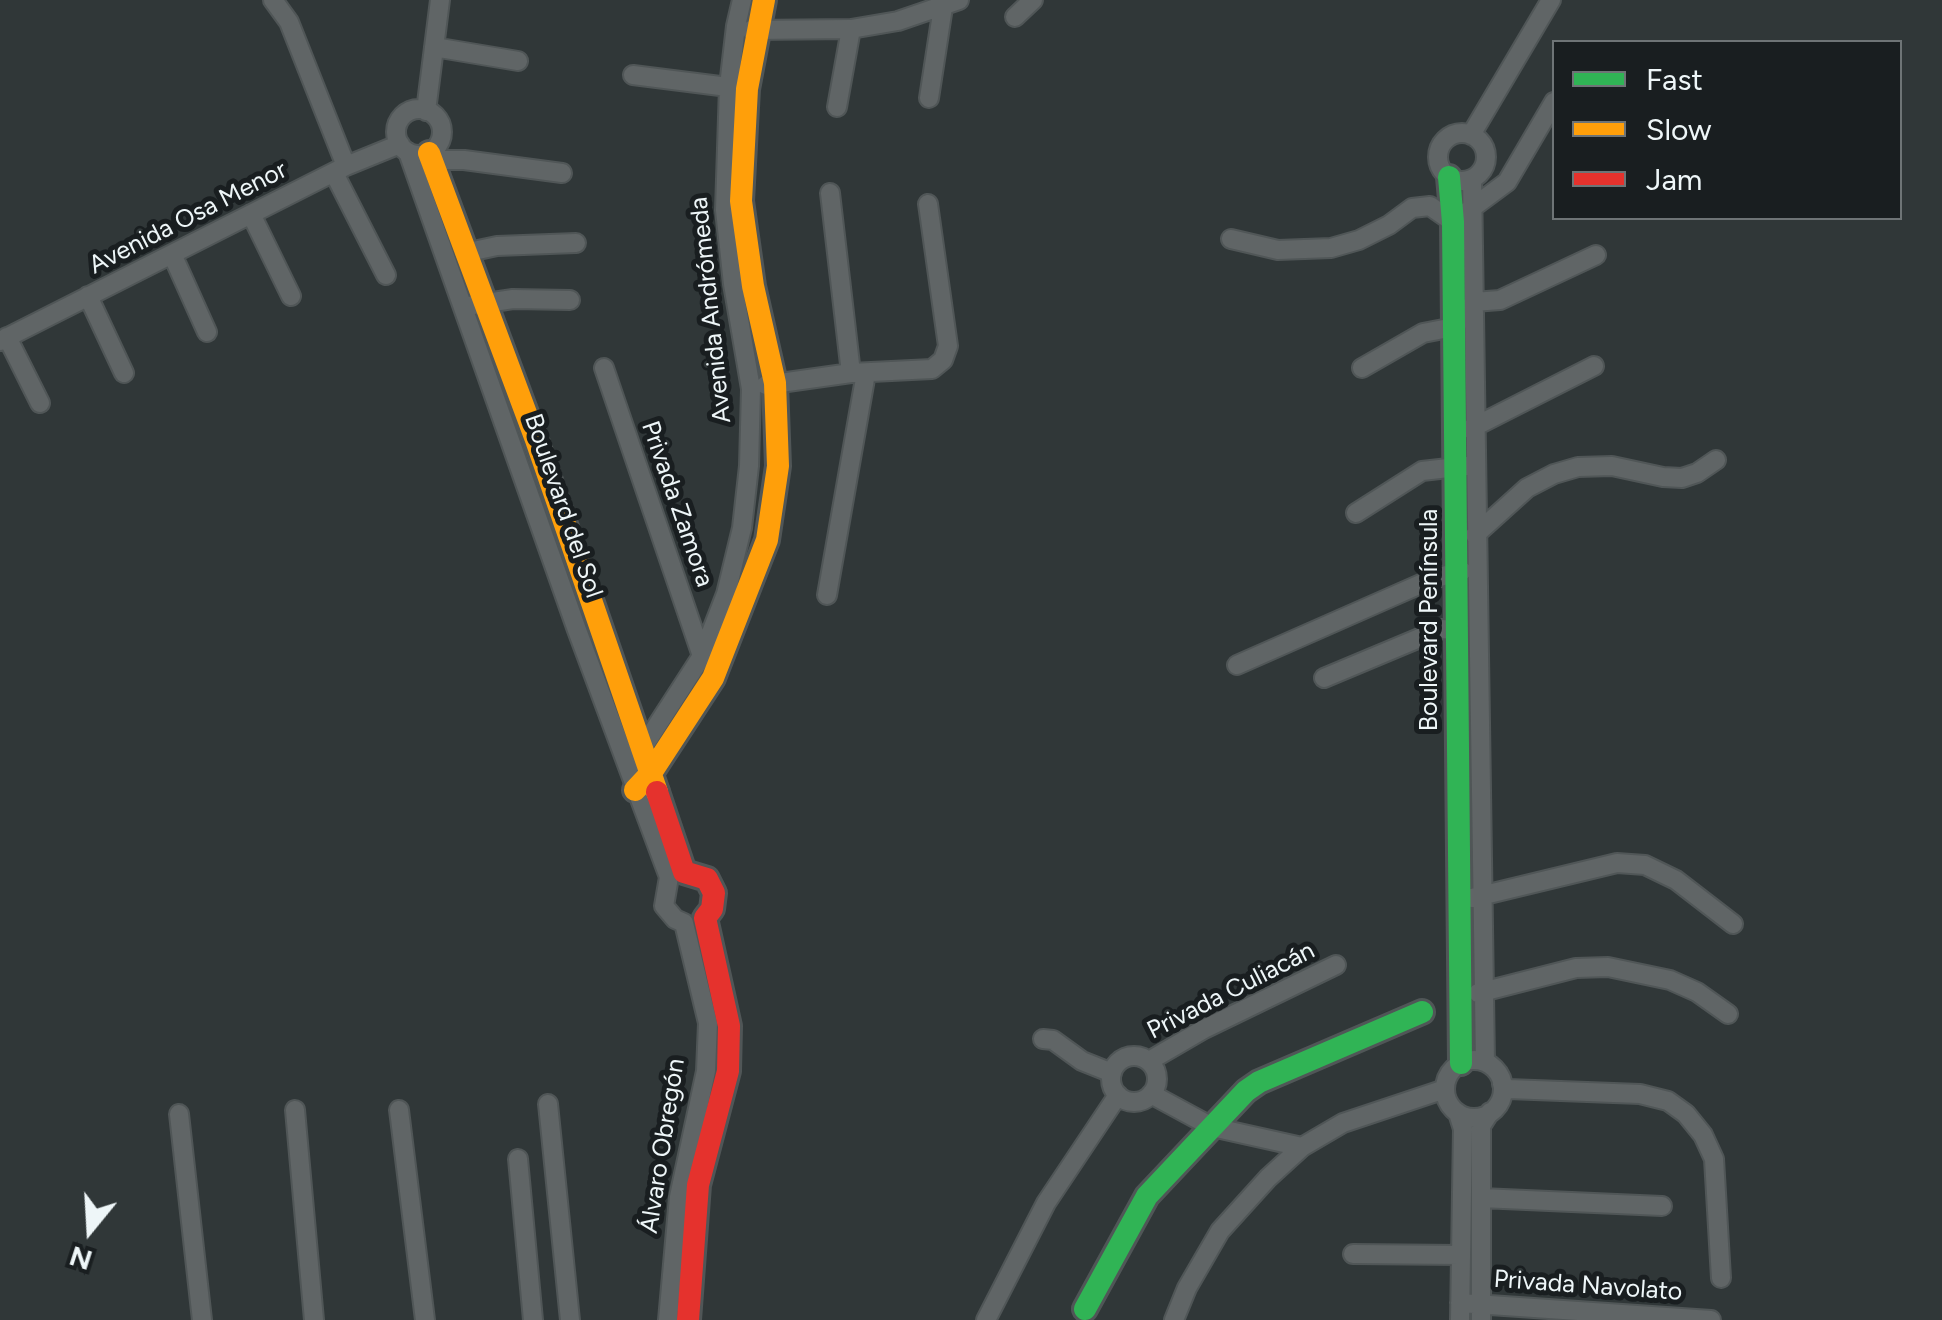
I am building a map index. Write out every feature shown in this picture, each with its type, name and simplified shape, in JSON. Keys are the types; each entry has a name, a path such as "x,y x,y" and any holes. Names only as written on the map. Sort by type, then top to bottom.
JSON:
{"street":[{"path":"273,0 289,22 340,169 386,275"},
{"path":"426,110 440,0"},
{"name":"Avenida Andrómeda","path":"635,757 702,656 726,594 742,528 750,466 751,390 725,210 746,29 742,0"},
{"name":"Avenida Andrómeda","path":"746,29 764,0"},
{"path":"1015,17 1034,0"},
{"path":"1471,135 1551,0"},
{"path":"746,29 850,29 898,22 951,4"},
{"path":"929,98 951,4"},
{"path":"837,107 850,29"},
{"path":"434,47 518,61"},
{"path":"633,74 738,88"},
{"name":"Avenida Andrómeda","path":"643,781 713,678 767,540 778,466 775,383 753,286 741,202 738,88"},
{"path":"1231,238 1278,250 1331,248 1358,240 1412,208 1430,206 1463,215 1507,182 1552,105"},
{"path":"417,152 440,141 442,129 437,118 426,110 404,115 397,129 417,152 562,173"},
{"path":"1456,134 1471,135 1486,153 1483,168 1460,178 1439,165 1438,157 1442,142 1456,134"},
{"name":"Avenida Osa Menor","path":"3,339 340,169 417,152"},
{"name":"Boulevard del Sol","path":"417,152 464,253 472,305"},
{"name":"Boulevard del Sol","path":"417,152 472,305 536,440 635,757 677,875"},
{"name":"Boulevard Península","path":"1460,178 1474,302 1475,424 1466,466 1464,564 1471,898 1460,998 1461,1063"},
{"path":"827,595 858,373 830,192"},
{"path":"751,390 775,383 858,373 932,369 943,360 948,346 928,204"},
{"path":"251,214 291,296"},
{"name":"Boulevard Península","path":"1463,215 1454,327 1456,442 1466,466 1478,532"},
{"path":"464,253 496,246 576,244"},
{"path":"172,254 207,332"},
{"path":"1362,368 1423,333 1454,327 1474,302 1500,300 1596,254"},
{"path":"88,296 124,373"},
{"path":"472,305 513,299 570,300"},
{"path":"3,339 40,403"},
{"path":"1456,442 1475,424 1594,366"},
{"name":"Privada Zamora","path":"604,368 702,656"},
{"path":"1236,665 1464,564 1478,532 1528,488 1554,474 1612,466 1682,478 1716,460"},
{"path":"1356,513 1422,471 1466,466"},
{"name":"Boulevard Península","path":"1464,564 1457,630 1471,898 1484,991 1486,1062"},
{"path":"1324,678 1441,629 1457,630"},
{"path":"1471,898 1617,863 1645,865 1676,880 1733,924"},
{"path":"700,874 712,886 714,901 694,920 675,920 664,906 663,897 677,875 700,874"},
{"name":"Álvaro Obregón","path":"687,1320 698,1185 728,1071 729,1026 694,920"},
{"name":"Álvaro Obregón","path":"668,1320 678,1197 706,1071 708,1022 694,920"},
{"name":"Privada Culiacán","path":"1149,1061 1204,1029 1336,965"},
{"path":"1460,998 1576,968 1608,967 1670,980 1697,992 1728,1014"},
{"path":"1085,1309 1147,1196 1246,1091 1422,1012"},
{"path":"1042,1039 1053,1040 1082,1062 1112,1074"},
{"path":"1135,1056 1149,1061 1157,1081 1151,1094 1131,1102 1118,1095 1111,1082 1120,1060 1135,1056"},
{"path":"1460,1312 1463,1129 1445,1089 1451,1071 1461,1063 1476,1060 1494,1068 1508,1090 1640,1094 1668,1102 1686,1114 1703,1134 1714,1159 1721,1278"},
{"path":"1481,1311 1481,1126 1499,1103 1502,1084"},
{"path":"1174,1320 1220,1231 1302,1147 1343,1123 1445,1089"},
{"path":"1151,1094 1212,1127 1302,1147"},
{"path":"986,1320 1046,1203 1118,1095"},
{"path":"548,1104 570,1320"},
{"path":"295,1110 314,1320"},
{"path":"400,1110 425,1320"},
{"path":"1458,1112 1476,1117 1490,1112"},
{"path":"178,1114 202,1320"},
{"path":"518,1160 533,1320"},
{"path":"1482,1198 1662,1206"},
{"path":"1353,1254 1460,1254"},
{"name":"Privada Navolato","path":"1460,1312 1712,1320"}],"traffic: fast":[{"path":"1449,177 1453,222 1461,1063"},
{"path":"1085,1309 1147,1196 1246,1091 1422,1012"}],"traffic: slow":[{"path":"635,790 651,773 713,678 767,540 778,466 775,383 753,286 741,201 747,89 764,0"},
{"path":"429,153 536,440 657,792"}],"traffic: jam":[{"path":"657,792 684,872 707,879 714,893 712,909 705,918 729,1026 728,1071 698,1185 688,1320"}]}
